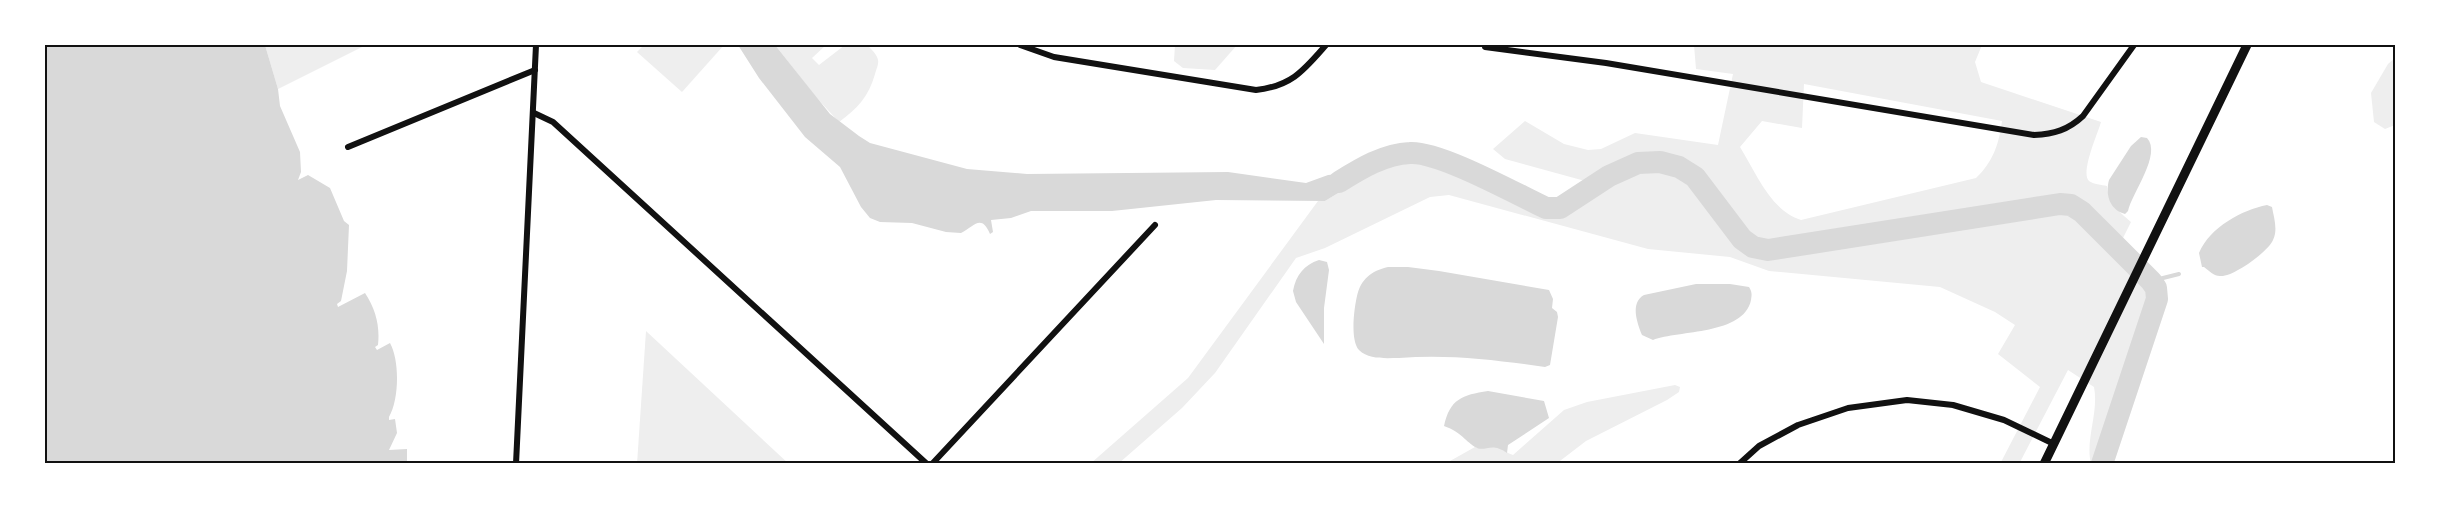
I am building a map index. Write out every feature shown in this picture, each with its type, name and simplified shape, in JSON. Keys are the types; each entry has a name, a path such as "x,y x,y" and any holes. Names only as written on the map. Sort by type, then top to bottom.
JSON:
{"street":[{"path":"516,464 536,45"},
{"path":"1020,45 1054,57 1256,90 1275,87 1293,79 1326,45"},
{"path":"1485,46 1606,63 2034,135 2062,131 2083,116 2134,45"},
{"path":"2044,464 2247,45"},
{"path":"348,147 535,70"},
{"path":"534,113 553,122 927,464"},
{"path":"932,464 1155,225"},
{"path":"1739,464 1759,446 1797,425 1848,408 1907,400 1953,405 2004,420 2054,444"}],"shaded area":[{"path":"45,45 265,45 278,89 280,106 300,152 301,172 298,180 308,175 330,188 344,221 349,225 347,271 338,307 365,293 378,325 378,345 375,347 377,350 390,343 393,351 397,380 395,401 389,420 395,419 397,433 389,450 407,449 407,464 45,464"},
{"path":"265,45 366,45 278,89"},
{"path":"644,45 724,45 682,92 637,52"},
{"path":"738,45 775,45 830,114 870,143 967,169 1027,174 1228,172 1306,183 1338,174 1355,163 1364,167 1363,178 1325,201 1216,200 1112,211 1031,211 1011,218 991,220 993,232 990,234 984,224 980,223 961,233 946,232 912,223 880,222 870,218 861,207 840,167 805,137 759,78"},
{"path":"775,45 826,45 812,58 819,65 845,45 867,45 874,52 878,65 866,95 857,107 839,122"},
{"path":"1175,45 1237,45 1215,70 1183,68 1174,61"},
{"path":"1694,45 1982,45 1975,62 1981,82 2101,122 2090,153 2087,177 2091,182 2107,186 2109,198 2118,211 2131,222 2118,248 2153,283 2157,299 2102,464 2091,464 2090,455 2095,406 2094,387 2068,370 2019,464 2000,464 2040,387 1998,354 2015,325 1995,312 1940,287 1769,271 1730,257 1648,249 1449,195 1430,197 1325,248 1296,258 1215,373 1182,408 1118,464 1090,464 1188,378 1318,201 1325,201 1363,178 1364,167 1381,159 1401,154 1413,153 1428,156 1462,167 1546,208 1560,208 1596,184 1505,159 1493,149 1525,121 1564,144 1588,150 1601,149 1635,133 1718,145 1733,74 1696,69","holes":["1804,84 2002,121 1994,152 1987,166 1976,178 1801,220 1790,215 1773,200 1740,147 1762,121 1802,128"]},
{"path":"2395,58 2395,125 2385,129 2374,122 2371,93 2388,64"},
{"path":"2141,137 2147,138 2151,145 2151,154 2145,174 2125,214 2116,209 2110,201 2109,180 2131,146"},
{"path":"2267,205 2272,207 2275,232 2273,240 2265,251 2250,263 2226,275 2216,275 2202,267 2199,253 2211,235 2237,216"},
{"path":"1319,260 1327,262 1329,270 1324,308 1324,344 1296,302 1293,291 1302,271"},
{"path":"1388,267 1439,271 1549,290 1553,299 1552,308 1557,312 1558,317 1550,365 1545,367 1454,357 1384,358 1363,353 1354,339 1357,296 1361,285 1368,277"},
{"path":"1696,284 1730,284 1749,287 1752,293 1751,300 1746,311 1736,320 1724,325 1653,340 1642,335 1636,313 1640,298 1644,295"},
{"path":"646,331 789,464 637,464"},
{"path":"1675,385 1680,387 1679,392 1667,400 1586,441 1556,464 1451,464 1450,461 1475,447 1495,446 1513,455 1564,410 1587,402"},
{"path":"1488,391 1544,401 1549,418 1508,445 1507,453 1492,447 1482,449 1475,447 1458,433 1444,426 1450,410 1458,400 1471,394"}],"waterway":[{"path":"1339,182 1382,159 1400,154 1423,154 1458,166 1546,208 1560,208 1609,176 1638,163 1660,162 1679,167 1695,177 1742,239 1753,247 1768,250 2060,204 2071,205 2082,212 2156,288 2157,299 2102,464"},
{"path":"2151,281 2179,274"}]}
